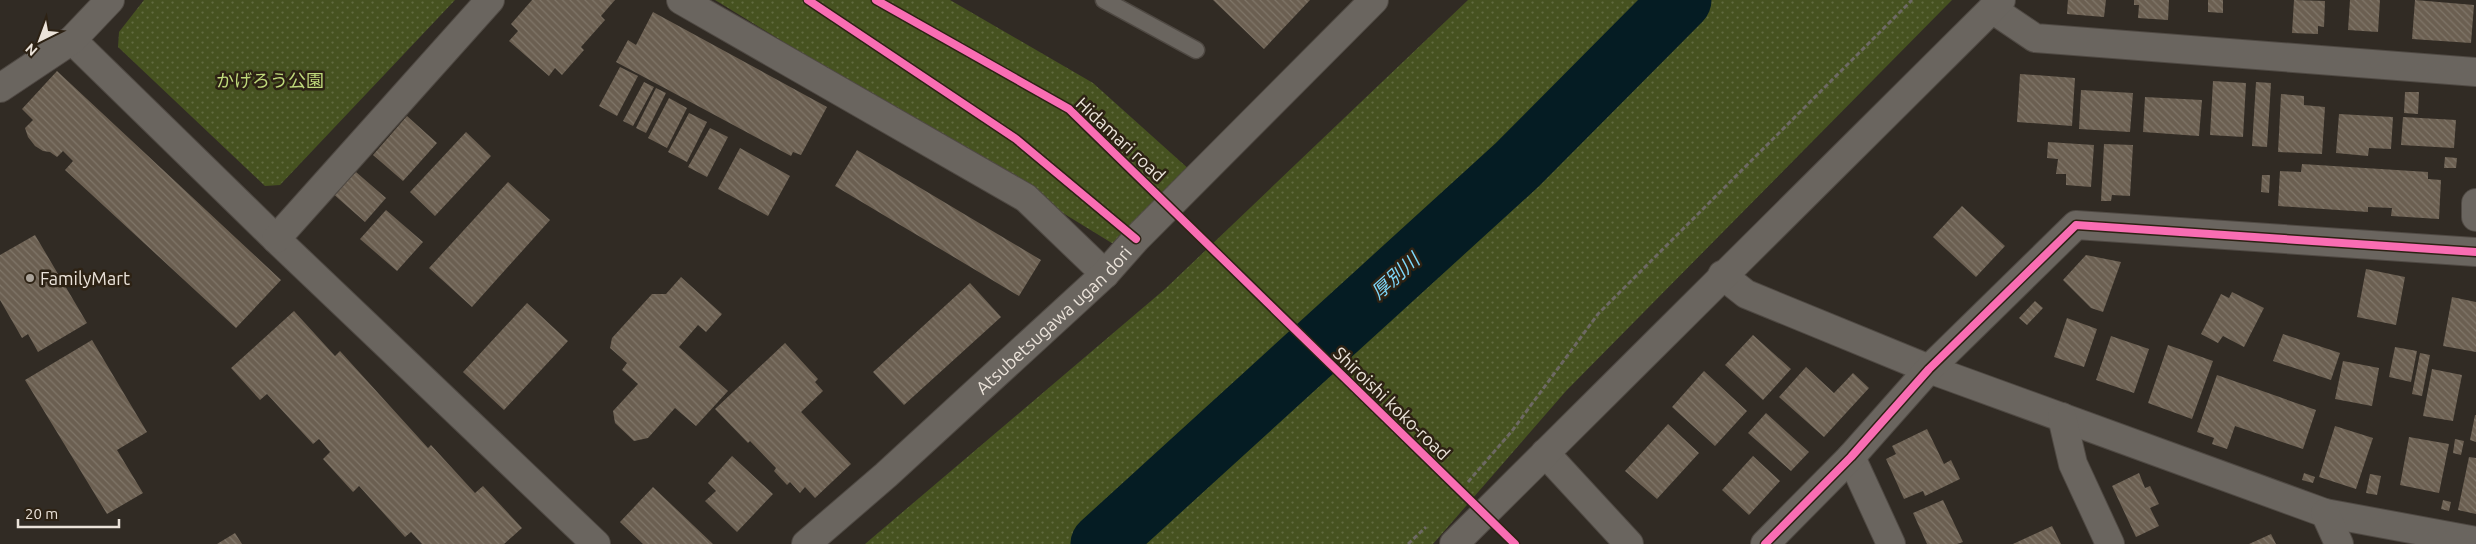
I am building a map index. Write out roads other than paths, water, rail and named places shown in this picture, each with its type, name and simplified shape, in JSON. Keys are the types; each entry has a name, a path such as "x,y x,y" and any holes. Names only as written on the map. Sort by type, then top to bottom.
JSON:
{"street":[{"path":"0,88 72,40 110,0"},
{"path":"276,239 490,0"},
{"path":"681,0 1026,198 1105,274"},
{"name":"Atsubetsugawa ugan dori","path":"806,544 886,475 1105,274 1136,239 1374,0"},
{"path":"1454,544 1996,5 2036,38 2476,72"},
{"path":"72,40 276,239 596,544"},
{"path":"2476,203 2476,217"},
{"path":"1765,544 1851,457 1929,369 2076,225 2476,252"},
{"path":"1722,276 1746,294 1929,369 2325,513 2476,542"},
{"path":"2062,418 2073,464 2110,544"},
{"path":"1545,453 1629,544"},
{"path":"1851,457 1891,544"},
{"path":"2325,513 2340,544"}],"lane":[{"path":"1104,0 1196,50"}],"waterway":[{"name":"厚別川","path":"1101,544 1517,165 1681,0"}],"place":[{"name":"FamilyMart","path":"30,278"}],"park label":[{"name":"かげろう公園","path":"270,80"}]}
